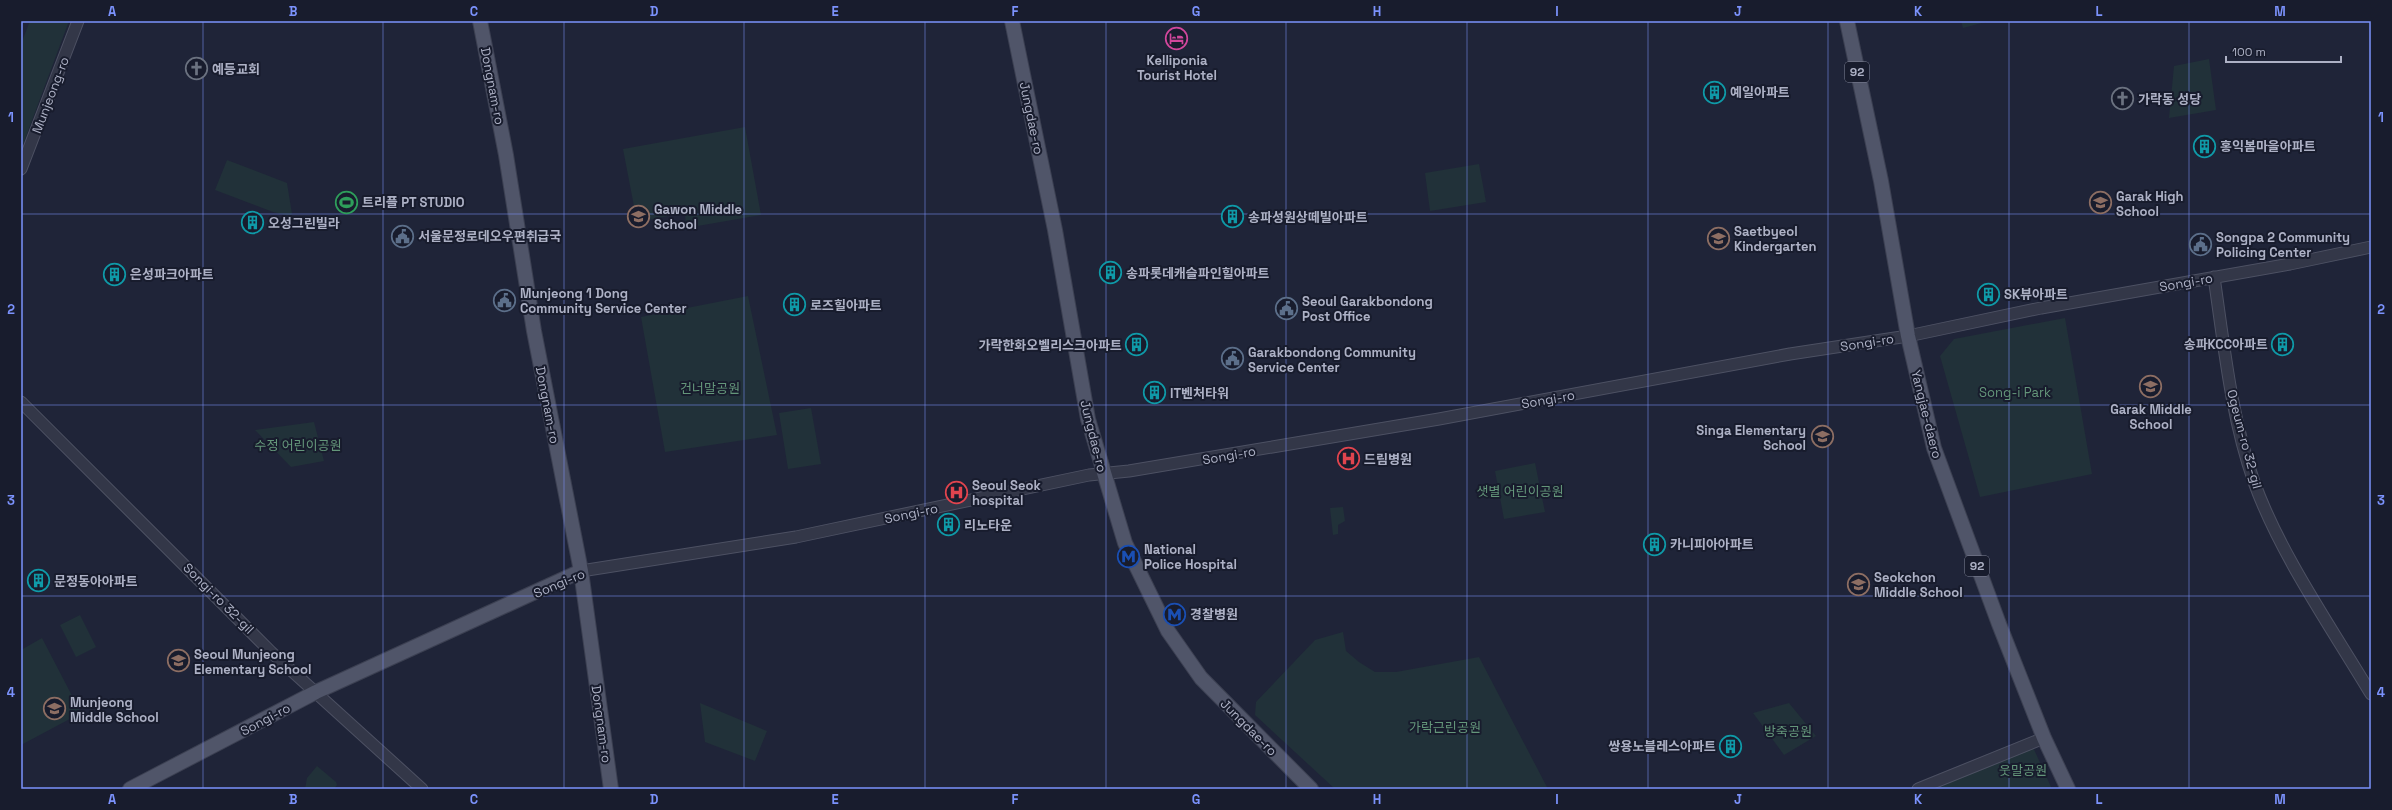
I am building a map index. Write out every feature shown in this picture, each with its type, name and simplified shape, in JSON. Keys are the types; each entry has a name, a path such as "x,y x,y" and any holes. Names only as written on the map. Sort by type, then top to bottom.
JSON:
{"main road":[{"name":"Dongnam-ro","path":"480,21 506,155 534,331 581,571 611,789"},
{"name":"Jungdae-ro","path":"1012,21 1055,230 1088,419 1103,474 1125,543 1168,631 1201,678 1311,789"},
{"name":"Yangjae-daero","path":"1846,21 1881,181 1908,336 1934,448 1999,624 2044,738 2068,789"},
{"name":"Songi-ro","path":"130,789 316,692 581,571"}],"street":[{"name":"Munjeong-ro","path":"21,169 78,21"},
{"name":"Songi-ro","path":"581,571 796,537 1048,482 1103,474 1129,472 1439,419 1790,354 1908,336 2214,277 2290,264 2371,247"},
{"name":"Ogeum-ro 32-gil","path":"2214,277 2231,390 2254,481 2275,533 2371,694"},
{"name":"Songi-ro 32-gil","path":"21,402 272,652 422,789"},
{"path":"1918,789 2044,738"}],"green space":[{"path":"30,21 69,21 21,150 21,44"},
{"path":"1961,21 1989,21 1963,28"},
{"path":"2209,59 2216,110 2169,118 2174,66"},
{"path":"745,127 761,215 686,228 685,213 637,222 623,149"},
{"path":"227,160 287,183 292,214 290,216 273,212 215,190"},
{"path":"1479,164 1486,202 1430,211 1425,173"},
{"name":"건너말공원","path":"748,296 777,435 665,452 641,317"},
{"name":"Song-i Park","path":"2065,318 2092,474 1980,497 1940,356 1954,339"},
{"path":"811,408 821,464 788,469 779,413"},
{"name":"수정 어린이공원","path":"314,422 324,461 291,467 255,430"},
{"name":"샛별 어린이공원","path":"1535,463 1545,512 1504,519 1495,471"},
{"path":"1343,507 1345,521 1338,525 1338,534 1333,535 1330,508"},
{"path":"80,615 96,647 76,657 60,625"},
{"name":"가락근린공원","path":"1343,632 1346,651 1359,662 1375,672 1396,672 1479,657 1548,789 1335,789 1255,715 1256,702 1315,640"},
{"path":"42,638 81,713 21,745 21,650"},
{"path":"700,703 767,731 755,761 705,742"},
{"name":"방죽공원","path":"1789,703 1816,736 1784,755 1753,713"},
{"name":"웃말공원","path":"2032,745 2052,789 1936,789"},
{"path":"317,766 336,782 337,785 334,789 305,789 307,778"}],"place":[{"name":"Kelliponia Tourist Hotel","path":"1177,38"},
{"name":"예등교회","path":"197,69"},
{"name":"예일아파트","path":"1714,92"},
{"name":"가락동 성당","path":"2122,99"},
{"name":"홍익봄마을아파트","path":"2204,146"},
{"name":"트리플 PT STUDIO","path":"347,202"},
{"name":"Garak High School","path":"2100,203"},
{"name":"Gawon Middle School","path":"639,216"},
{"name":"송파성원상떼빌아파트","path":"1233,217"},
{"name":"오성그린빌라","path":"253,223"},
{"name":"서울문정로데오우편취급국","path":"403,236"},
{"name":"Saetbyeol Kindergarten","path":"1719,238"},
{"name":"Songpa 2 Community Policing Center","path":"2200,244"},
{"name":"송파롯데캐슬파인힐아파트","path":"1110,273"},
{"name":"은성파크아파트","path":"115,274"},
{"name":"SK뷰아파트","path":"1988,294"},
{"name":"Munjeong 1 Dong Community Service Center","path":"504,300"},
{"name":"로즈힐아파트","path":"795,305"},
{"name":"Seoul Garakbondong Post Office","path":"1286,308"},
{"name":"송파KCC아파트","path":"2283,344"},
{"name":"가락한화오벨리스크아파트","path":"1137,345"},
{"name":"Garakbondong Community Service Center","path":"1232,359"},
{"name":"Garak Middle School","path":"2151,387"},
{"name":"IT벤처타워","path":"1154,393"},
{"name":"Singa Elementary School","path":"1822,437"},
{"name":"드림병원","path":"1349,459"},
{"name":"Seoul Seok hospital","path":"956,492"},
{"name":"리노타운","path":"948,525"},
{"name":"카니피아아파트","path":"1654,544"},
{"name":"National Police Hospital","path":"1129,556"},
{"name":"문정동아아파트","path":"39,581"},
{"name":"Seokchon Middle School","path":"1858,584"},
{"name":"경찰병원","path":"1174,614"},
{"name":"Seoul Munjeong Elementary School","path":"178,661"},
{"name":"Munjeong Middle School","path":"55,709"},
{"name":"쌍용노블레스아파트","path":"1731,746"}]}
